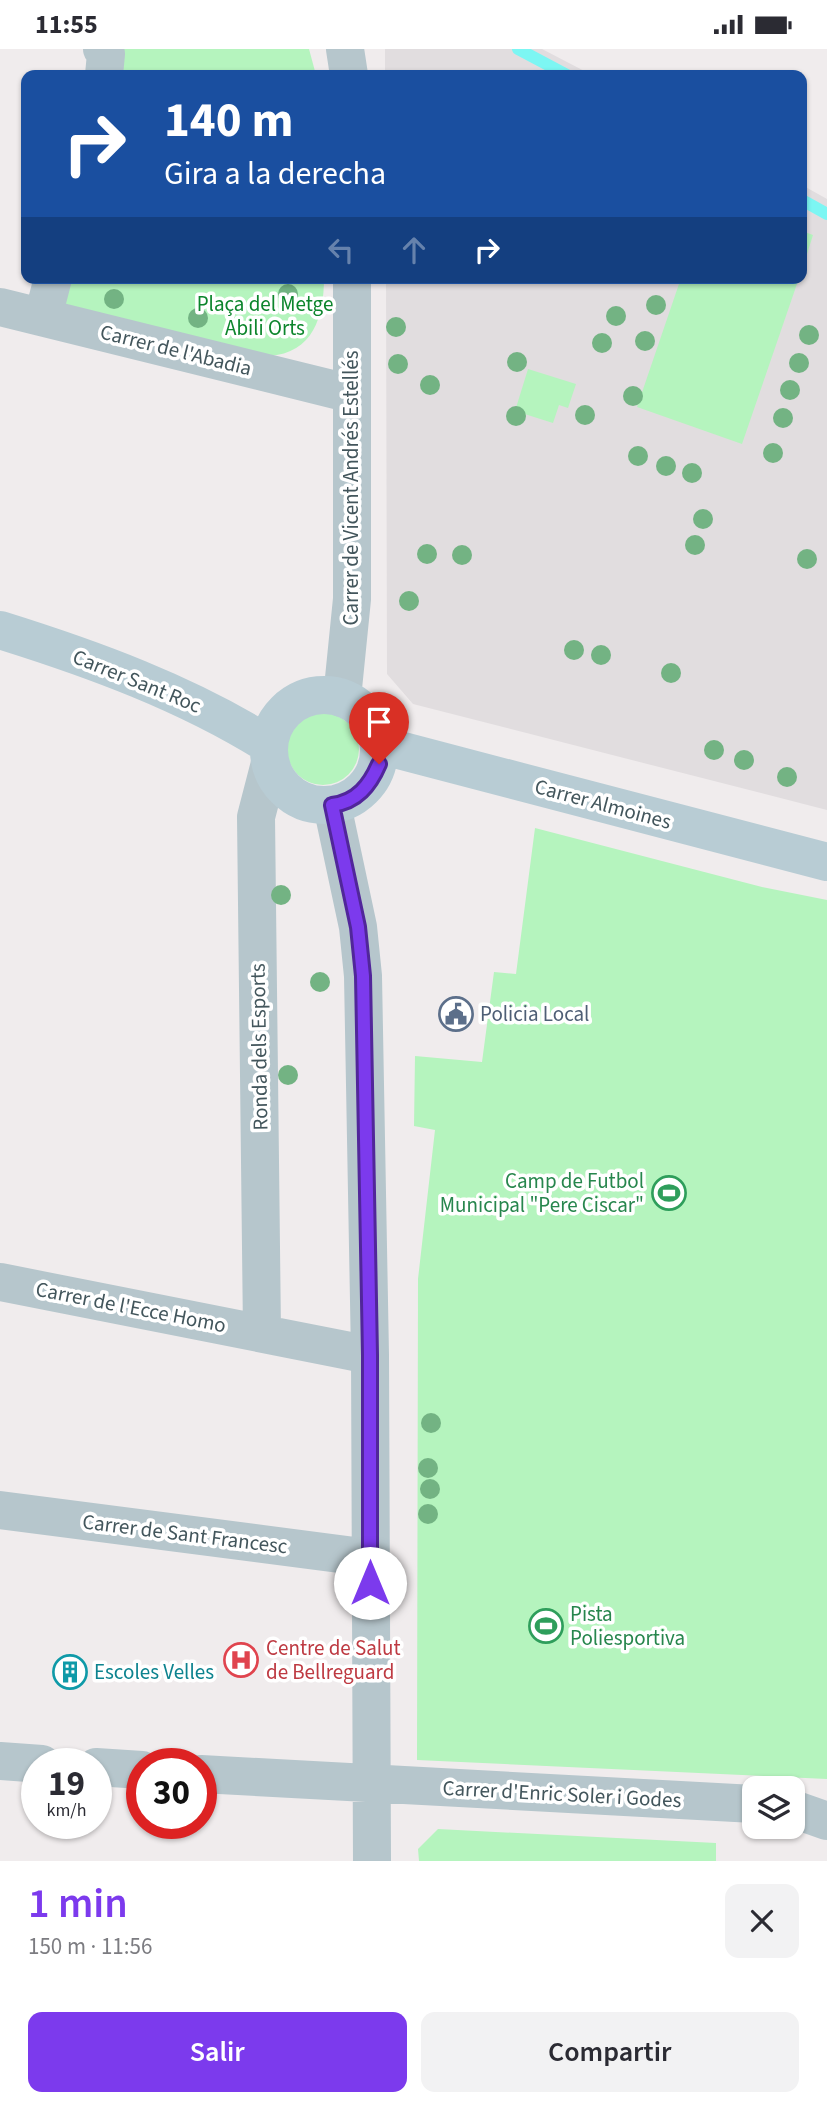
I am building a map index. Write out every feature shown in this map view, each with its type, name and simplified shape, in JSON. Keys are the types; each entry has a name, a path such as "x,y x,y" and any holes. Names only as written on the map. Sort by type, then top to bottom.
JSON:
{"street":[{"path":"345,49 348,70"},
{"path":"43,317 51,284"},
{"name":"Carrer de Vicent Andrés Estellés","path":"342,698 352,599 352,284"},
{"name":"Carrer de l'Abadia","path":"0,307 352,394"},
{"name":"Carrer Sant Roc","path":"0,630 89,659 208,709 269,754"},
{"path":"313,696 342,698 364,711 375,727 380,745 379,764 371,781 358,795 322,806 303,802 289,793 277,779 269,754 282,713 296,702 313,696"},
{"name":"Carrer Almoines","path":"380,745 827,862"},
{"name":"Ronda dels Esports","path":"262,1333 257,817 269,754"},
{"path":"332,805 358,927 363,976 370,1355 372,1861"},
{"name":"Carrer de l'Ecce Homo","path":"0,1282 370,1355"},
{"name":"Carrer de Sant Francesc","path":"0,1510 370,1557"},
{"path":"0,1761 21,1762"},
{"name":"Carrer d'Enric Soler i Godes","path":"217,1775 742,1803"},
{"path":"805,1813 827,1821"}],"shaded area":[{"path":"385,49 542,49 582,70 385,70"},
{"path":"807,188 827,199 827,810 413,704 387,674 386,284 807,284"}],"green space":[{"path":"124,49 309,49 315,70 119,70"},
{"path":"807,233 813,235 807,254"},
{"name":"Plaça del Metge Abili Orts","path":"66,284 324,284 322,306 313,331 296,348 269,356 61,304"},
{"path":"679,284 797,284 742,444 637,407"},
{"path":"528,369 576,384 568,408 559,405 553,423 515,411"},
{"path":"323,713 343,719 353,729 359,749 353,769 343,779 323,785 303,779 293,769 287,749 293,729 303,719"},
{"path":"535,828 762,887 827,900 827,1779 417,1760 418,1279 435,1130 414,1126 415,1056 482,1062 494,972 516,974"},
{"path":"438,1829 716,1843 716,1861 419,1861 418,1849"}],"waterway":[{"path":"518,49 558,70"},
{"path":"807,203 827,214"}],"place":[{"name":"Policia Local","path":"456,1014"},
{"name":"Camp de Futbol Municipal \"Pere Ciscar\"","path":"669,1193"},
{"name":"Pista Poliesportiva","path":"546,1626"},
{"name":"Centre de Salut de Bellreguard","path":"241,1660"},
{"name":"Escoles Velles","path":"70,1672"}],"route":[{"path":"370,1583 370,1355 363,976 358,927 332,805 341,804 358,795 371,781 379,764"}]}
